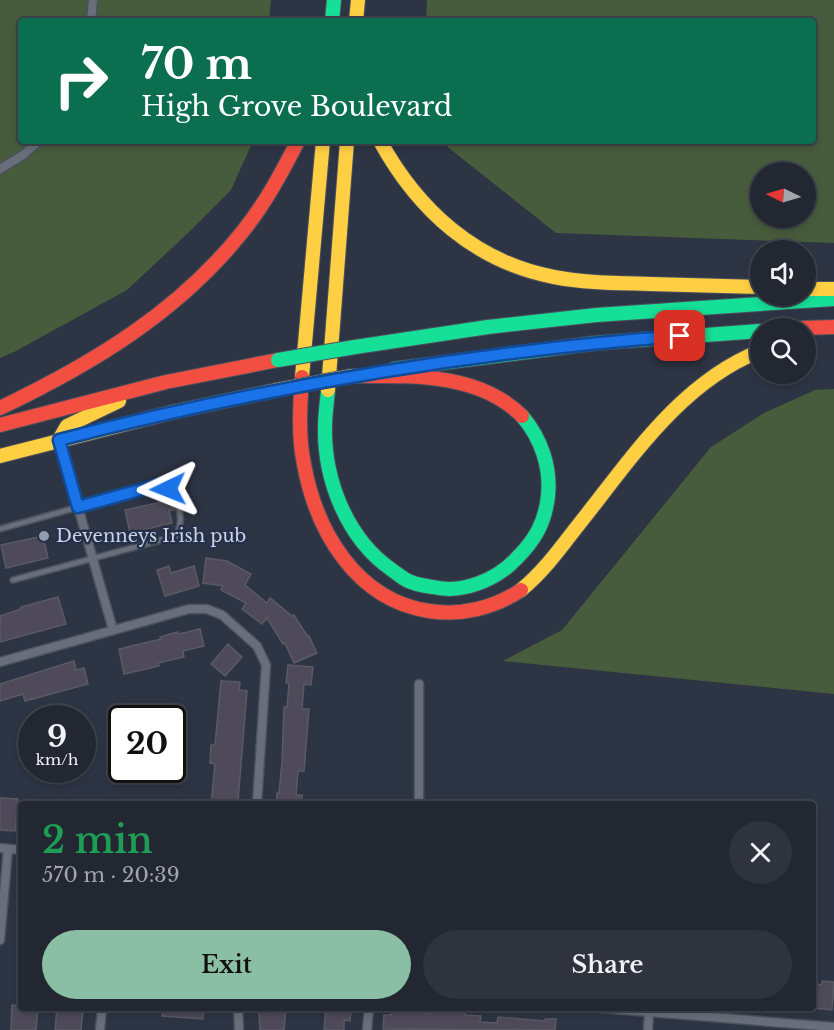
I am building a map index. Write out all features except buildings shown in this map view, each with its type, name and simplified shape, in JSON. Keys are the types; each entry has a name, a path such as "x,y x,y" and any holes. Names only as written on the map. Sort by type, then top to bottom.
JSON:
{"highway":[{"path":"332,18 334,0"},
{"path":"358,0 358,18"},
{"path":"0,408 92,361 140,330 182,297 220,261 248,228 268,199 296,144"},
{"path":"323,144 299,416 303,466 317,513 341,556 367,584 395,602 430,611 463,612 491,605 519,591 547,564 681,402 706,380 750,356"},
{"path":"346,144 325,428 329,468 338,499 360,541 372,555 394,574 416,584 438,589 472,586 494,578 516,563 534,541 542,526 550,494 550,478 542,447 525,420 502,400 480,389 454,381 420,377 352,376"},
{"path":"382,144 414,194 444,225 474,247 509,265 544,276 578,282 750,287"},
{"path":"816,289 834,290"},
{"path":"0,425 166,382 355,347 596,315 834,299"},
{"path":"816,328 834,327"},
{"path":"0,456 173,411 352,376 544,348 647,338 750,332"},
{"path":"816,337 834,334"},
{"path":"59,440 67,426 83,417 166,382"}],"street":[{"path":"91,18 93,0"},
{"path":"0,169 36,144"},
{"path":"59,440 113,630"},
{"path":"0,662 189,609 207,609 222,615 257,646 264,658 267,672 257,801"},
{"path":"418,801 419,684"},
{"path":"0,940 4,848"},
{"path":"100,1030 102,1011"},
{"path":"238,1011 239,1030"},
{"path":"367,1030 369,1011"},
{"path":"638,1011 834,1027"},
{"path":"648,1030 650,1012"}],"lane":[{"path":"0,529 158,485 168,489 177,503 180,523 176,536 12,580"}],"green space":[{"path":"0,0 271,0 269,18 18,18 18,144 252,144 231,190 127,290 0,358"},
{"path":"427,0 834,0 834,243 816,242 816,240 556,233 444,144 816,144 816,18 426,18"},
{"path":"834,389 834,694 503,661 562,630 711,447 764,413 815,390"}],"traffic: fast":[{"path":"332,18 334,0"},
{"path":"355,347 488,327 596,315 834,299"},
{"path":"394,369 596,343 750,332"},
{"path":"278,360 355,347"},
{"path":"328,390 325,427 329,467 341,507 351,525 376,557 403,578 419,585 444,589 467,587 489,579 508,567 534,538 542,523 547,506 548,474 539,443 522,416"}],"traffic: slow":[{"path":"356,18 358,0"},
{"path":"302,377 323,144"},
{"path":"328,390 347,144"},
{"path":"382,144 412,189 452,229 474,246 525,270 590,282 750,287"},
{"path":"816,289 834,289"},
{"path":"521,590 550,560 636,451 680,404 731,365 750,356"},
{"path":"277,390 352,376"},
{"path":"0,456 173,412 277,390"},
{"path":"59,440 67,426 119,401"}],"traffic: jam":[{"path":"0,408 100,354 162,311 191,287 218,260 251,221 273,188 296,144"},
{"path":"816,328 834,327"},
{"path":"0,425 166,382 278,360"},
{"path":"352,376 419,377 464,384 485,391 522,416"},
{"path":"302,377 301,443 310,489 318,514 330,537 361,577 380,593 403,604 441,612 465,611 488,606 521,590"}],"place":[{"name":"Devenneys Irish pub","path":"44,536"}],"route":[{"path":"168,489 158,485 78,507 59,440 173,411 352,376 544,348 680,336"}]}
